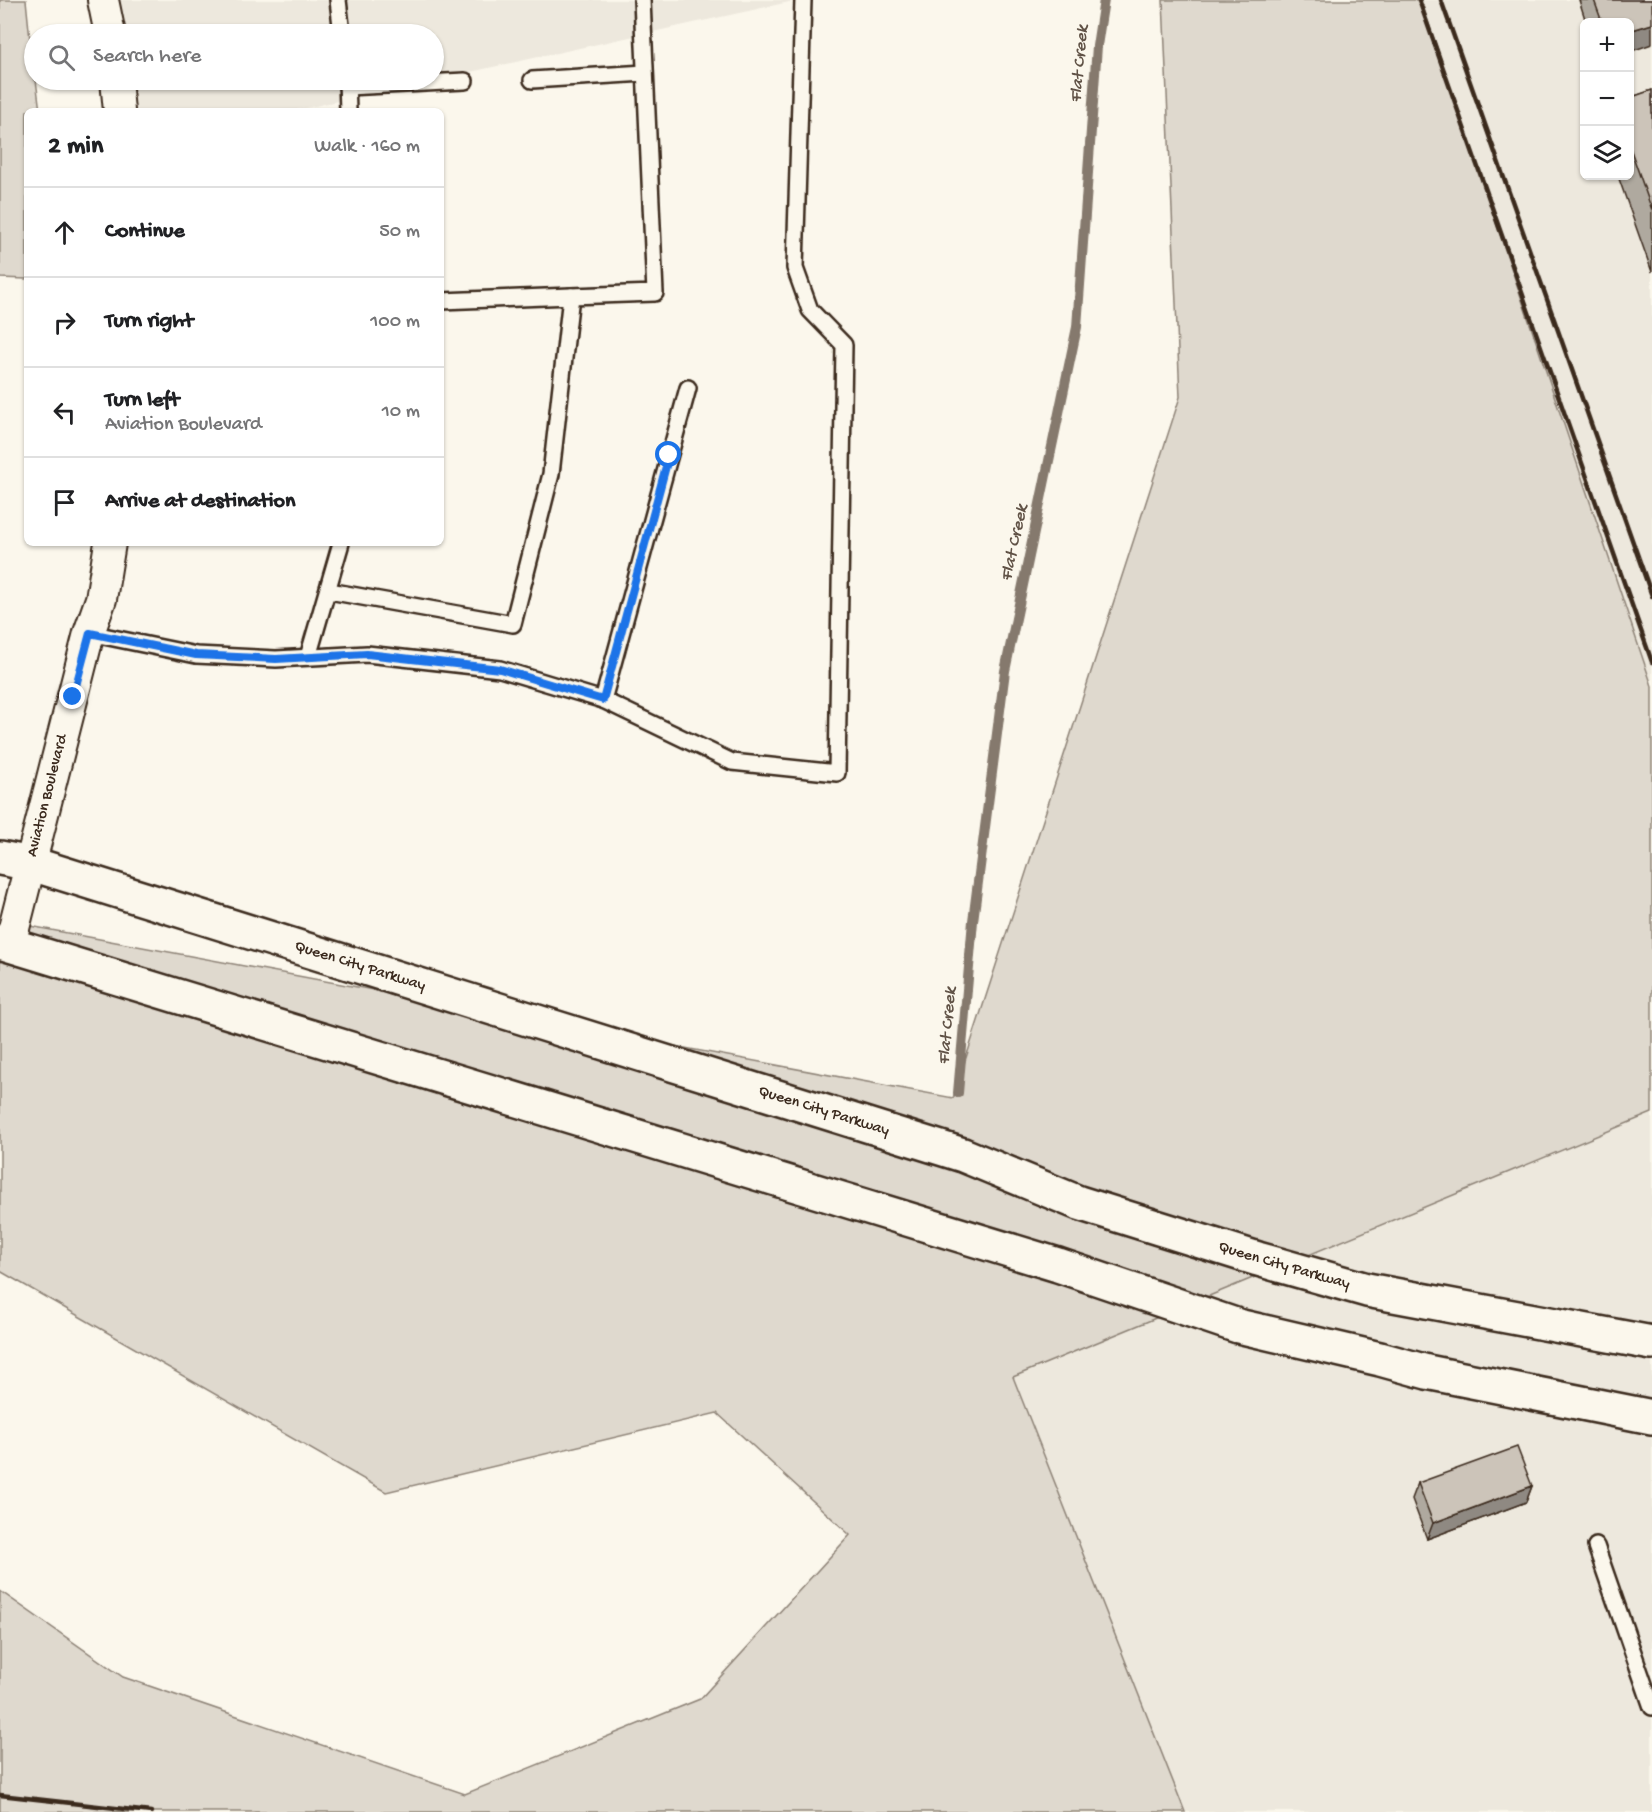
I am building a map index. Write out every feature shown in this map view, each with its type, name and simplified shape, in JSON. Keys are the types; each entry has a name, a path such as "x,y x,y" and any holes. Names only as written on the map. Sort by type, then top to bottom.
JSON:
{"main road":[{"name":"Queen City Parkway","path":"0,858 32,864 963,1155 1079,1203 1258,1260 1367,1290 1652,1343"},
{"path":"5,943 1058,1265 1238,1326 1427,1372 1652,1417"}],"street":[{"path":"104,0 108,24"},
{"path":"117,90 119,108"},
{"name":"Aviation Boulevard","path":"5,943 32,864 90,633 101,598 110,546"}],"lane":[{"path":"338,0 341,24"},
{"path":"444,301 655,293 642,0"},
{"path":"90,633 196,655 276,659 367,654 500,669 603,700 732,762 837,773 844,345 810,310 795,268 803,0"},
{"path":"532,80 645,73"},
{"path":"444,81 465,81"},
{"path":"347,90 348,108"},
{"path":"329,591 513,624 550,474 571,296"},
{"path":"603,700 687,388"},
{"path":"308,657 340,546"},
{"path":"1596,1546 1652,1707"}],"shaded area":[{"path":"0,0 26,0 28,24 24,24 24,90 37,90 40,108 24,108 24,279 0,278"},
{"path":"119,0 798,0 444,78 444,24 121,24"},
{"path":"1163,0 1421,0 1652,686 1652,1113 1013,1377 1185,1812 0,1812 0,1591 123,1677 465,1794 700,1699 850,1535 717,1413 386,1492 0,1271 0,923 19,924 953,1098 1180,397"},
{"path":"1421,0 1652,0 1652,686"},
{"path":"127,90 388,90 306,108 130,108"},
{"path":"1652,1113 1652,1812 1185,1812 1013,1377"}],"building":[{"path":"1594,0 1652,0 1652,24 1634,29 1634,18 1601,18"},
{"path":"1652,90 1652,210 1634,159 1634,96"},
{"path":"1517,1447 1532,1486 1433,1523 1418,1483"}],"waterway":[{"name":"Flat Creek","path":"958,1093 973,921 1005,671 1077,327 1097,46 1104,0"}],"railway":[{"path":"1419,0 1652,662"},
{"path":"1441,0 1652,596"},
{"path":"0,1795 151,1812"}],"route":[{"path":"73,697 90,633 196,655 276,659 367,654 500,669 603,700 669,455"}]}
